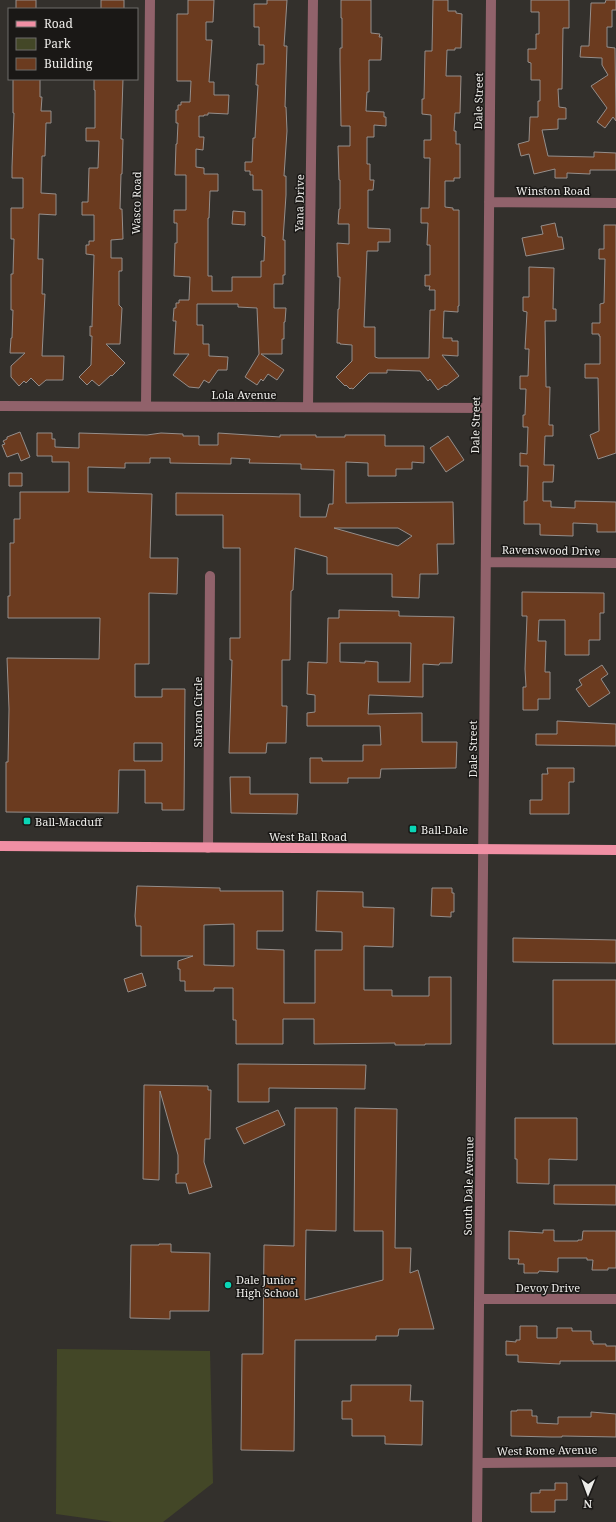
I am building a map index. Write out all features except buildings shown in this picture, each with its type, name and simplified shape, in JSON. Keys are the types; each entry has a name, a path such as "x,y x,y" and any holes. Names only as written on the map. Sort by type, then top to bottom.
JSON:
{"main road":[{"name":"West Ball Road","path":"0,846 616,850"}],"street":[{"name":"Wasco Road","path":"146,406 150,0"},
{"name":"Yana Drive","path":"308,407 313,0"},
{"name":"Dale Street","path":"483,849 491,0"},
{"name":"Winston Road","path":"489,202 616,203"},
{"name":"Lola Avenue","path":"0,406 487,408"},
{"name":"Ravenswood Drive","path":"486,562 616,563"},
{"name":"Sharon Circle","path":"208,848 210,576"},
{"name":"South Dale Avenue","path":"477,1522 483,849"},
{"name":"Devoy Drive","path":"479,1299 616,1299"},
{"name":"West Rome Avenue","path":"478,1463 616,1462"}],"green space":[{"path":"57,1349 210,1351 213,1483 163,1522 113,1522 56,1514"}],"place":[{"name":"Ball-Macduff","path":"27,821"},
{"name":"Ball-Dale","path":"413,829"},
{"name":"Dale Junior High School","path":"228,1285"}]}
